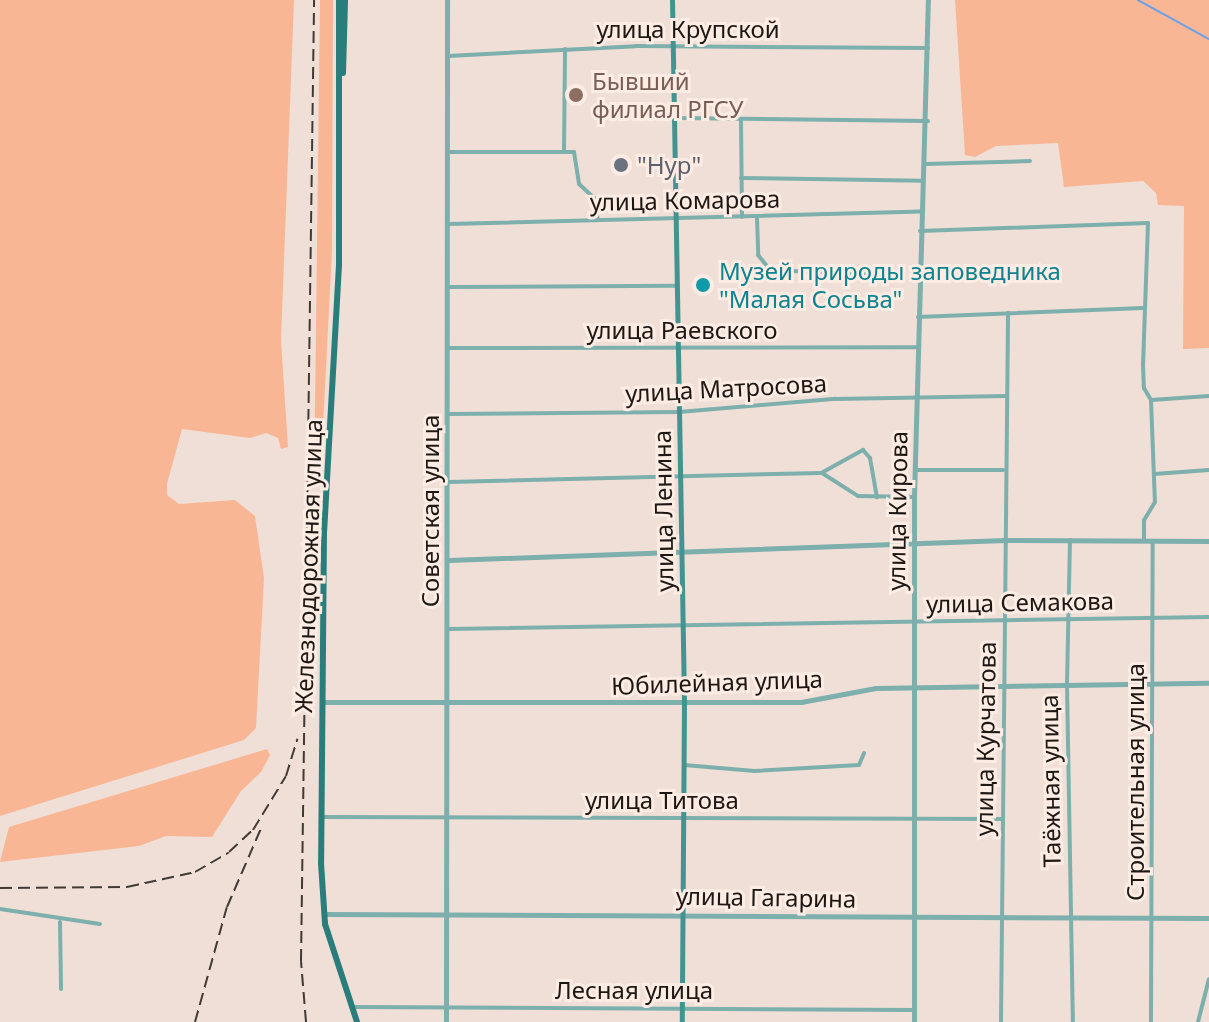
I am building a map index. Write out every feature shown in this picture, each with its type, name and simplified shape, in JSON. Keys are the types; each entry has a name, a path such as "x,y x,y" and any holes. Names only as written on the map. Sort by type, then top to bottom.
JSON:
{"main road":[{"name":"Железнодорожная улица","path":"342,0 339,288 324,531 321,817 323,915 357,1022"},
{"name":"улица Ленина","path":"672,0 684,703 682,1022"}],"street":[{"name":"Советская улица","path":"446,1022 449,560 447,0"},
{"name":"улица Кирова","path":"914,1022 914,497 920,231 928,121 928,0"},
{"name":"улица Крупской","path":"448,56 672,46 928,48"},
{"path":"564,150 565,49"},
{"path":"673,118 928,121"},
{"path":"741,120 742,218"},
{"path":"448,152 564,150 576,155 578,181 594,198 598,220"},
{"path":"925,164 1030,161"},
{"path":"741,178 924,181"},
{"name":"улица Комарова","path":"448,224 922,212"},
{"path":"757,218 758,255 770,270 879,275"},
{"path":"920,231 1148,223 1151,264 1143,308 1144,388 1151,400 1155,504 1144,520 1144,541"},
{"path":"448,287 676,286"},
{"path":"918,317 1143,308"},
{"name":"улица Курчатова","path":"1001,1022 1006,540 1003,470 1008,313"},
{"name":"улица Раевского","path":"448,348 917,347"},
{"name":"улица Матросова","path":"448,414 679,412 916,396 1006,396"},
{"path":"1151,400 1209,396"},
{"path":"449,482 681,479 822,473 836,461 863,450 870,458 877,497"},
{"path":"915,470 1003,470"},
{"path":"1154,474 1209,470"},
{"path":"822,473 851,494 914,497"},
{"path":"449,560 1006,540 1209,541"},
{"name":"Таёжная улица","path":"1070,540 1067,685 1073,1022"},
{"name":"Строительная улица","path":"1151,1022 1153,542"},
{"name":"улица Семакова","path":"448,629 1209,617"},
{"name":"Юбилейная улица","path":"321,702 812,701 864,689 1209,683"},
{"path":"684,765 755,771 859,765 864,753"},
{"name":"улица Титова","path":"321,817 1002,819"},
{"path":"0,909 60,922 100,924"},
{"name":"улица Гагарина","path":"323,915 448,913 1209,918"},
{"path":"60,922 61,989"},
{"path":"1198,1022 1209,979"},
{"name":"Лесная улица","path":"354,1007 914,1010"}],"shaded area":[{"path":"0,0 294,0 281,340 288,447 281,449 278,438 266,433 250,438 182,429 167,484 167,495 179,504 235,500 255,516 264,578 256,728 244,740 0,816"},
{"path":"320,0 333,0 332,251 321,466 314,488"},
{"path":"955,0 1209,0 1209,348 1183,349 1184,206 1158,205 1156,193 1143,181 1064,187 1058,143 996,146 975,157 965,155"},
{"path":"267,749 270,755 261,772 241,791 212,837 166,836 139,846 0,862 9,827"}],"waterway":[{"path":"1138,0 1209,39"}],"railway":[{"path":"306,1022 301,961 314,0"},
{"path":"0,888 127,887 195,872 229,852 253,830 286,776 297,739"},
{"path":"195,1022 227,907 262,826"}],"place":[{"name":"Бывший филиал РГСУ","path":"576,95"},
{"name":"\"Нур\"","path":"621,165"},
{"name":"Музей природы заповедника \"Малая Сосьва\"","path":"703,285"}]}
